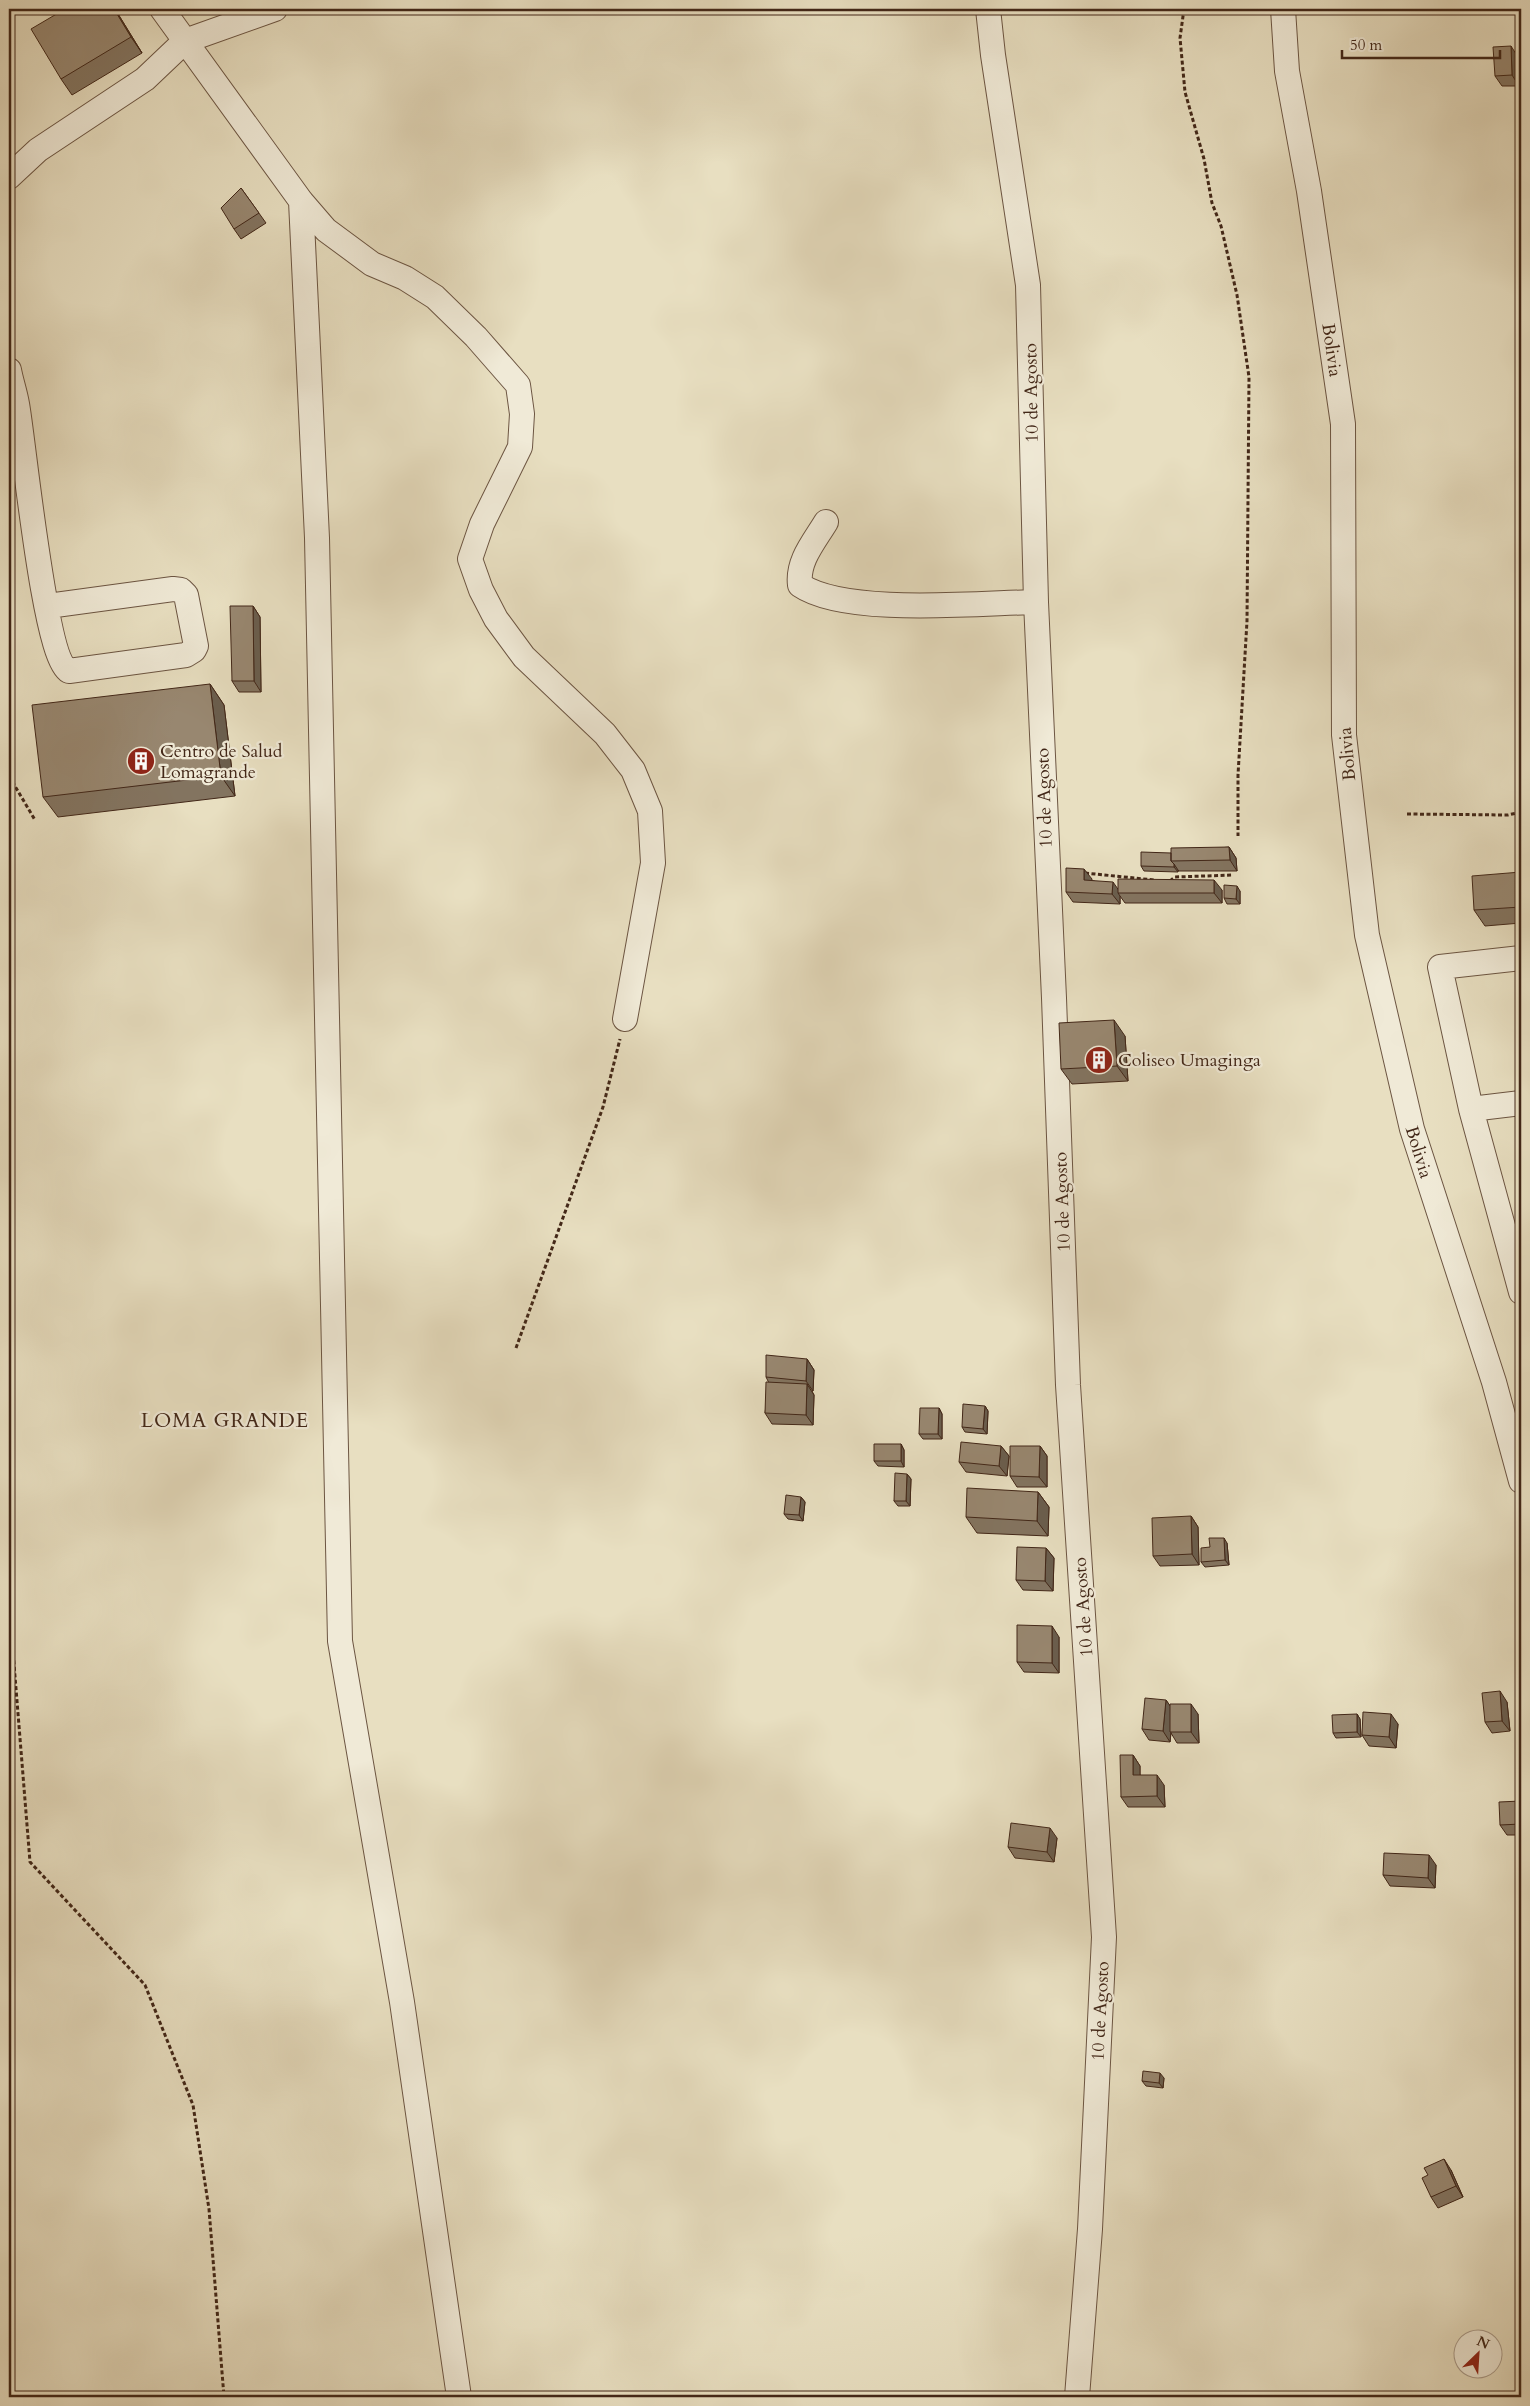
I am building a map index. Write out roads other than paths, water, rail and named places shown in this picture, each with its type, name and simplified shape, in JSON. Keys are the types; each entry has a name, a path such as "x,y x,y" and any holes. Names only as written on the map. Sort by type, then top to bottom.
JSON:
{"street":[{"path":"162,9 301,201 326,230 372,264 405,278 435,296 476,337 518,385 522,414 520,447 482,524 470,559 481,590 496,619 524,657 605,734 633,770 650,812 653,863 625,1019"},
{"path":"9,177 38,150 145,79 185,41 275,9"},
{"name":"10 de Agosto","path":"988,9 993,55 1028,284 1036,602 1054,998 1068,1385 1104,1937 1090,2229 1077,2397"},
{"name":"Bolivia","path":"1283,9 1287,71 1309,191 1343,424 1344,735 1367,935 1412,1129 1494,1382 1521,1481"},
{"path":"301,201 317,538 340,1641 402,2002 459,2397"},
{"path":"9,370 17,404 31,524 58,658 64,668 69,671 186,655 194,650 196,646 186,595 181,590 173,589 48,606"},
{"path":"826,522 803,560 799,574 800,586 809,592 823,597 883,605 1036,602"},
{"path":"1521,958 1440,967 1471,1109 1514,1244 1521,1292"},
{"path":"1471,1109 1521,1103"}],"place":[{"name":"Centro de Salud Lomagrande","path":"141,761"},
{"name":"Coliseo Umaginga","path":"1099,1060"}],"district":[{"name":"LOMA GRANDE","path":"225,1420"}]}
